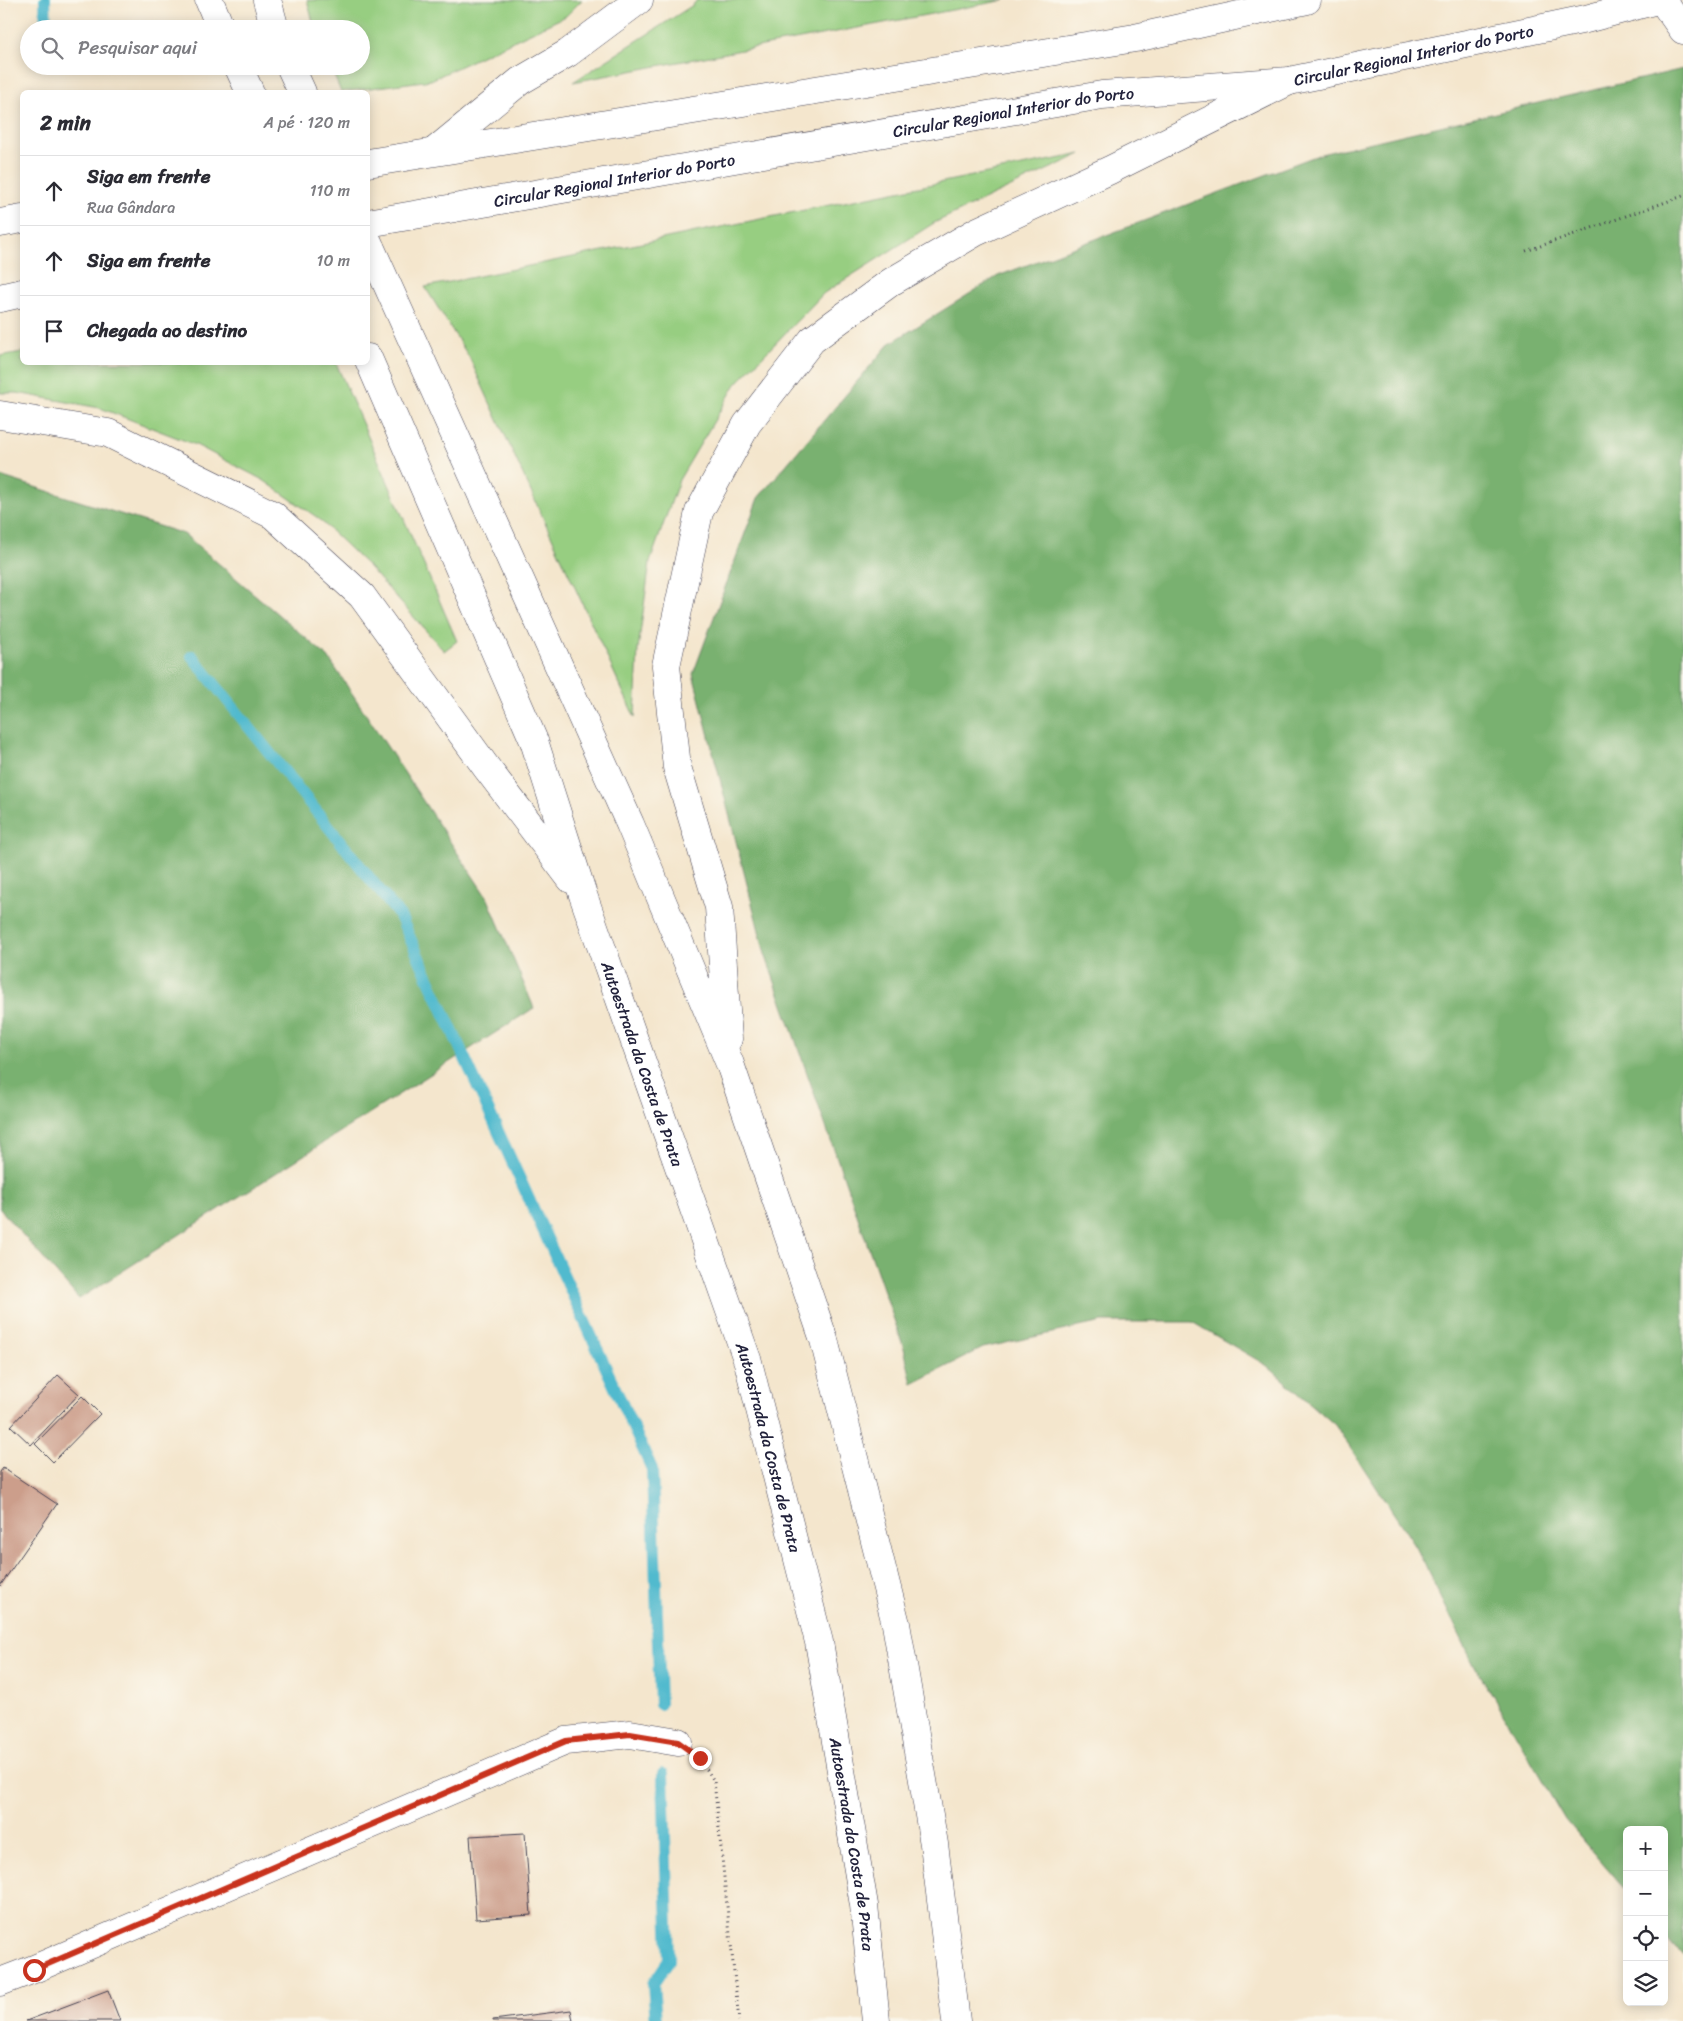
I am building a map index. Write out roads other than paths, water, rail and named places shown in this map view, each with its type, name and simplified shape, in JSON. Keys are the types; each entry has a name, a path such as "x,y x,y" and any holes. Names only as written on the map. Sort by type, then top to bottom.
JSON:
{"main road":[{"path":"209,0 217,20"},
{"path":"266,0 272,20"},
{"path":"435,151 520,81 568,53 639,0"},
{"path":"370,162 1135,38 1308,0"},
{"name":"Circular Regional Interior do Porto","path":"370,223 1102,95 1289,81 1586,19 1657,0"},
{"path":"1662,0 1683,30"},
{"path":"242,75 249,90"},
{"path":"294,75 301,90"},
{"path":"730,1064 719,907 677,767 666,666 699,512 747,424 812,340 891,282 976,232 1110,170 1289,81"},
{"path":"0,223 20,219"},
{"path":"370,246 630,824 730,1064 824,1340 896,1624 934,1844 956,2021"},
{"path":"0,298 20,293"},
{"name":"Autoestrada da Costa de Prata","path":"370,363 534,740 584,895 748,1362 819,1642 864,1905 876,2021"},
{"path":"0,415 108,433 273,515 362,596 481,760 584,895"},
{"path":"0,1982 34,1970 566,1741 630,1734 678,1742"}],"waterway":[{"path":"45,0 46,20"},
{"path":"192,656 400,916 652,1469 660,1704"},
{"path":"656,2021 653,1984 669,1960 663,1774"}]}
